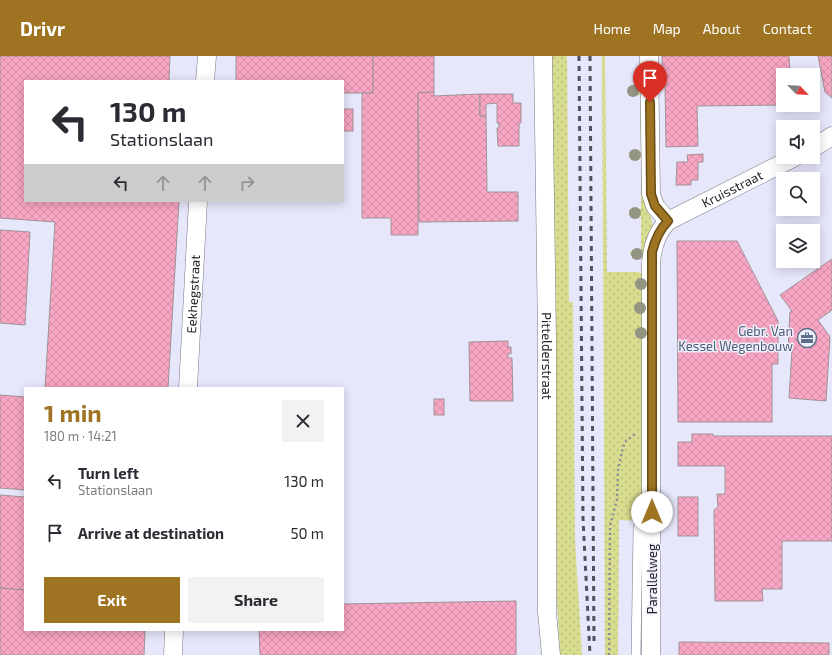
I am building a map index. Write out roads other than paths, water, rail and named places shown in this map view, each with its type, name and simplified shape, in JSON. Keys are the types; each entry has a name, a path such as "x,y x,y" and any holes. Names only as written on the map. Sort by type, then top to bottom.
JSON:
{"street":[{"path":"205,80 206,56"},
{"name":"Pittelderstraat","path":"543,56 547,337 547,604 551,655"},
{"path":"649,56 651,194 655,206 668,221"},
{"path":"820,144 832,136"},
{"name":"Kruisstraat","path":"668,221 781,164"},
{"name":"Eekhegstraat","path":"188,387 198,202"},
{"name":"Parallelweg","path":"651,655 652,252 655,239 661,228 668,221"},
{"path":"173,655 174,631"}],"lane":[{"path":"636,655 638,528 652,527"}],"railway":[{"path":"579,56 583,519 590,655"},
{"path":"590,56 594,643"}],"place":[{"name":"Gebr. Van Kessel Wegenbouw","path":"807,338"}]}
